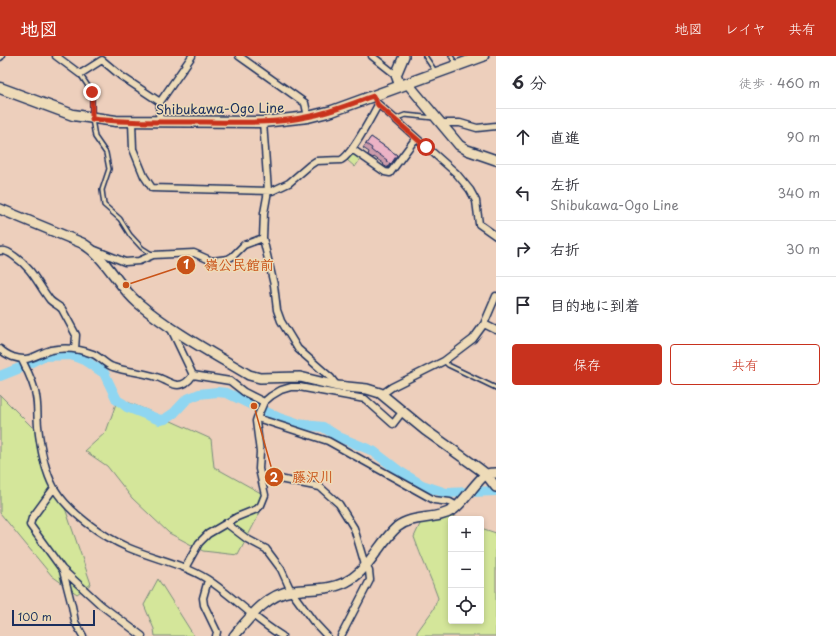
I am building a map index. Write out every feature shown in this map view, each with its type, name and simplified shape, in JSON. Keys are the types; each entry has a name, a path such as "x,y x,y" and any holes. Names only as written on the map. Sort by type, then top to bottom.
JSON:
{"main road":[{"name":"Shibukawa-Ogo Line","path":"0,88 63,112 92,119 132,122 263,122 308,117 376,101 404,85 483,56"}],"street":[{"path":"56,56 80,74 102,60 121,76 160,102"},
{"path":"159,122 160,102 192,56"},
{"path":"239,56 305,103 308,117"},
{"path":"372,56 396,75 463,148 496,160"},
{"path":"396,75 404,56"},
{"path":"132,122 134,149 144,176 152,188 268,191 275,190 289,183 316,161 343,160 348,156 376,101 456,173 470,190 476,201 479,224 496,236"},
{"path":"438,121 460,123 477,128 496,126"},
{"path":"263,122 268,191 264,213 263,238 274,285 277,310 281,321 298,349 331,378 337,386"},
{"path":"352,149 388,173 392,171 416,138"},
{"path":"0,209 125,262 139,261 153,255 194,253 212,261 228,259 244,245 263,238"},
{"path":"92,249 129,295 139,304 169,325 252,376 260,378 300,378 337,386 367,389 382,394 430,434 492,479"},
{"path":"0,251 10,253 29,267 53,304 62,309 76,335 75,349"},
{"path":"382,394 444,361 473,339 484,324 496,296"},
{"path":"484,324 496,330"},
{"path":"169,325 193,375"},
{"path":"0,349 5,353 22,360 50,350 75,349 92,354 112,367 149,374 175,385 180,385 187,382 193,375"},
{"path":"22,360 34,385 38,426 48,473 54,488 73,512 88,524 128,548 186,568 208,580 252,615 282,636"},
{"path":"193,375 230,381 244,392 263,403"},
{"path":"186,568 199,543 204,538 215,529 257,509 261,505 265,495 259,469 260,452 256,421 263,403 281,390 299,388 365,399 393,424 403,412"},
{"path":"257,417 328,441 434,500 460,503"},
{"path":"261,477 269,477 320,486 339,504 354,528 365,565 369,571 370,580 341,636"},
{"path":"234,636 252,615 270,599 291,591 324,589 336,586 351,579 365,565 386,538 399,526 415,519 442,515 453,510 475,485 492,479"},
{"path":"54,488 32,518 30,525 62,569 101,605 142,636"},
{"path":"226,523 247,539 266,549 281,569 291,591 313,621 327,636"},
{"path":"62,569 75,622 83,636"},
{"path":"208,580 202,598 217,632 216,636"}],"lane":[{"path":"424,56 437,73"},
{"path":"451,56 456,66"},
{"path":"80,74 92,92 92,119 95,137 106,154 108,169 102,190 104,205 120,219 130,235 142,248 153,255"},
{"path":"395,119 405,116 438,121"},
{"path":"444,361 448,365 496,388"}],"green space":[{"path":"356,154 361,158 355,167 347,160 352,155"},
{"path":"0,395 34,429 65,508 91,584 77,594 52,576 0,513"},
{"path":"118,398 211,439 214,467 268,497 238,555 203,551 169,533 132,498 107,466 85,451 106,432"},
{"path":"435,511 450,516 448,516 448,624 484,624 484,529 496,533 496,636 417,636 417,632 433,610 438,598 414,537 422,520"},
{"path":"158,579 194,636 155,636 154,629 144,605"}],"building":[{"path":"371,137 397,155 391,164 371,150 372,148 366,144"}],"waterway":[{"path":"0,376 43,356 71,355 84,360 104,373 117,400 127,407 160,420 165,419 174,413 187,399 199,394 217,392 227,393 279,418 297,424 323,427 339,437 373,451 399,471 422,485 446,493 496,491"}],"place":[{"name":"嶺公民館前","path":"126,285"},
{"name":"藤沢川","path":"254,406"}],"route":[{"path":"92,92 92,119 132,122 263,122 288,120 308,117 373,96 378,105 426,147"}]}
